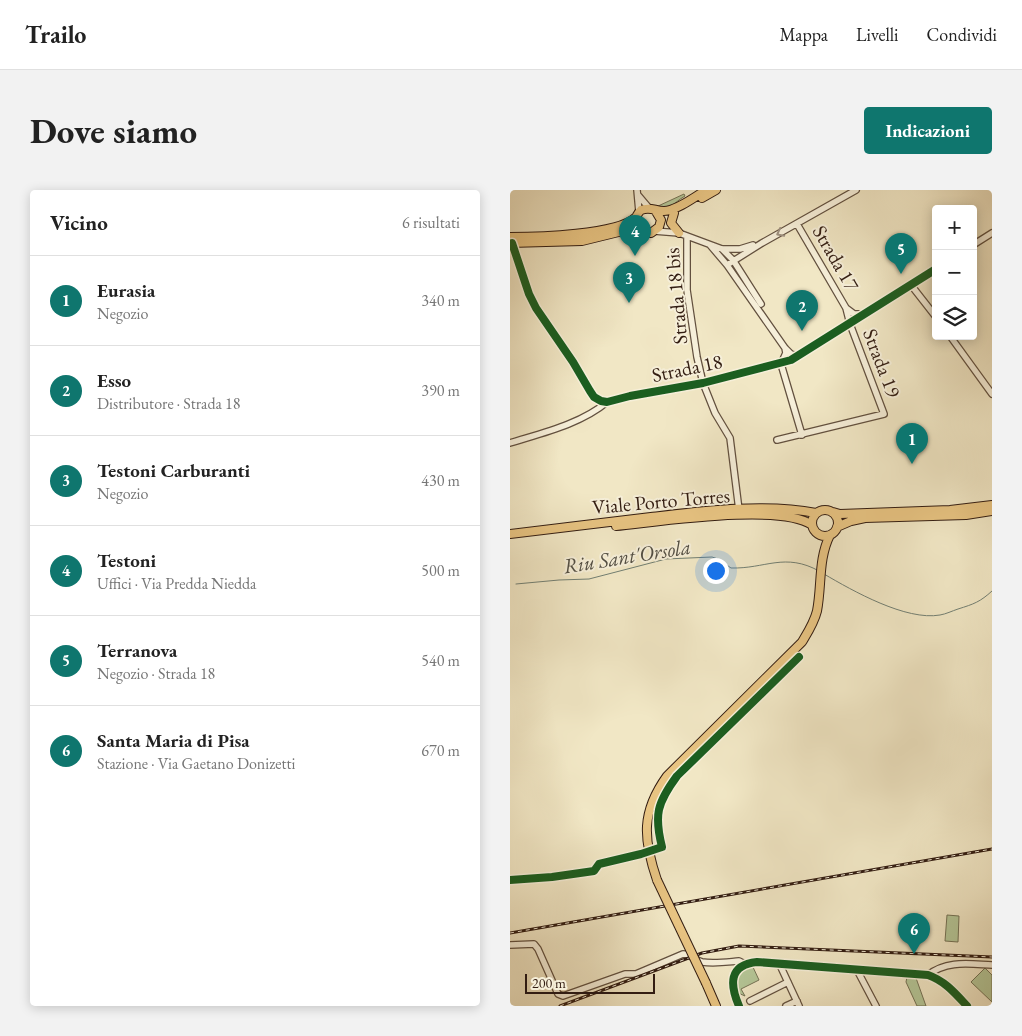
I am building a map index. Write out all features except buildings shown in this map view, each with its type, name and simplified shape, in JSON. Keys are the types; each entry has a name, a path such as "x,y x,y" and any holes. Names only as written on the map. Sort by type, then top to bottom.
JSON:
{"main road":[{"path":"511,241 582,233 615,227 628,222 643,208 669,210 706,190"},
{"path":"511,241 582,241 635,228 648,233 654,231 660,222 674,213 716,190"},
{"path":"652,209 660,222"},
{"path":"674,213 671,223 679,233"},
{"path":"637,214 636,225 639,229"},
{"path":"716,1006 657,880 649,856 647,818 658,791 668,776 749,699 802,642 810,629 816,611 822,554 817,534 812,525 816,513 824,510 840,514 950,510 992,506"},
{"name":"Viale Porto Torres","path":"510,534 701,512 790,510 816,513"},
{"path":"822,554 830,535 838,527 851,521 865,518 966,515 992,511"},
{"path":"833,512 838,522 838,527"},
{"name":"Viale Porto Torres","path":"510,538 739,515 799,518 812,525"},
{"path":"817,534 830,535"}],"street":[{"path":"727,265 731,259 798,224 856,190"},
{"path":"638,193 652,209"},
{"path":"637,214 638,193"},
{"path":"660,222 669,232"},
{"name":"Strada 17","path":"798,224 846,308 850,324"},
{"path":"654,231 679,233 720,250 731,259 762,304"},
{"path":"977,242 992,233"},
{"name":"Strada 18 bis","path":"687,236 687,290 703,383 715,413 730,438 738,510"},
{"path":"511,241 529,294 536,308 574,362 594,397 608,402"},
{"path":"720,250 740,249 762,243"},
{"path":"720,250 727,265 784,348 791,354 798,356"},
{"name":"Strada 18","path":"510,443 581,418 608,402 630,396 703,383 782,364 850,324 932,272"},
{"path":"911,285 932,312"},
{"name":"Strada 17","path":"846,308 854,314 864,314"},
{"name":"Strada 19","path":"802,435 884,414 850,324"},
{"path":"953,340 992,394"},
{"path":"777,440 802,435 782,364 786,353 784,348"},
{"path":"654,850 662,847 657,826 658,816 668,789 677,776 749,699 799,657"},
{"path":"510,880 552,878 594,870 599,864 641,854"},
{"path":"510,945 534,944 538,949 554,988 558,994 564,996 625,974 636,974 687,953 701,962 722,963 739,960 745,964"},
{"path":"739,1006 733,993 732,983 737,971 745,964 757,962 779,962 928,975 952,989 967,1006"},
{"path":"779,962 798,1003 786,1006"},
{"path":"928,975 939,968 954,964 992,965"},
{"path":"936,978 940,972 954,964"},
{"path":"857,970 876,1006"},
{"path":"750,1001 788,982"}],"green space":[{"path":"684,194 685,196 669,207 656,207"},
{"path":"947,915 959,916 958,942 945,941"},
{"path":"752,965 759,980 741,989 745,996 736,992 736,979 740,972"},
{"path":"985,968 992,975 992,1002 971,982"},
{"path":"907,977 916,978 926,1006 917,1006 906,982"}],"waterway":[{"name":"Riu Sant'Orsola","path":"516,584 589,579 666,559 712,557 731,568 785,562 807,565 819,571"},
{"name":"Riu Sant'Orsola","path":"824,574 880,603 912,614 926,616 942,615 968,606 992,591"}],"railway":[{"path":"510,933 992,849"},
{"path":"560,1006 702,953 739,946 992,957"}],"cycle path":[{"path":"512,243 529,294 536,308 573,362 594,397 607,402 703,383 791,360 932,272"},
{"path":"510,880 594,871 599,864 662,847 658,826 659,810 665,794 677,776 799,657"},
{"path":"739,1006 733,984 736,972 741,967 757,962 928,975 945,984 967,1006"}],"place":[{"name":"Testoni","path":"635,256"},
{"name":"Terranova","path":"901,274"},
{"name":"Testoni Carburanti","path":"629,303"},
{"name":"Esso","path":"802,331"},
{"name":"Eurasia","path":"912,464"},
{"name":"Santa Maria di Pisa","path":"914,954"}]}
